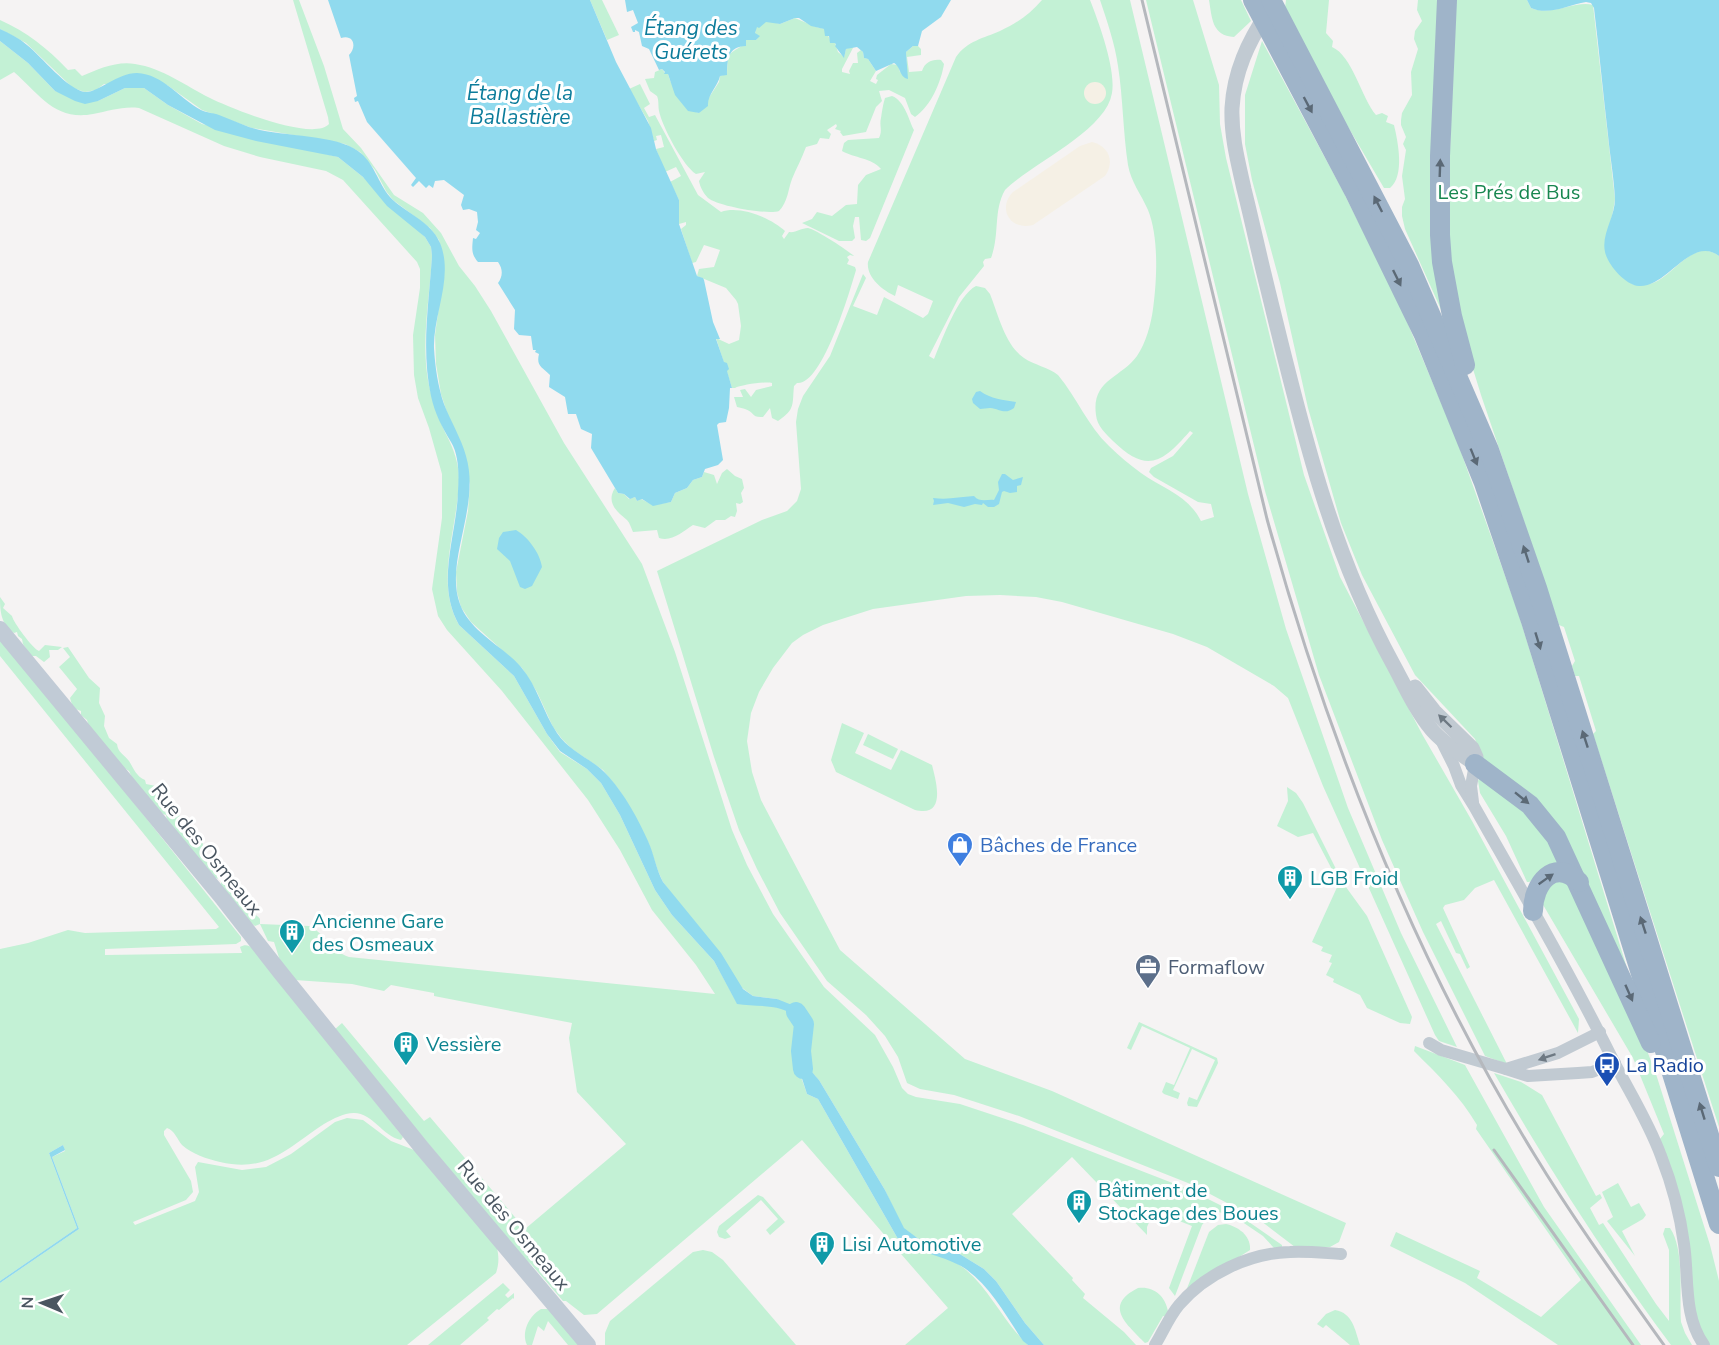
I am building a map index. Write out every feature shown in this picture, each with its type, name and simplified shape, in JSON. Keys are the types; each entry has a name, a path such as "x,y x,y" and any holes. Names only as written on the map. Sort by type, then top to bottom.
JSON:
{"highway":[{"path":"1253,0 1286,47 1399,246 1465,390 1489,450 1523,547 1719,1167"},
{"path":"1270,0 1286,47 1424,335 1484,483 1528,611 1719,1226"},
{"path":"1447,0 1440,156 1440,235 1442,262 1452,316 1469,377 1465,390"},
{"path":"1475,764 1517,794 1541,816 1556,837 1579,882 1651,1041 1686,1146 1719,1226"},
{"path":"1533,911 1536,891 1547,876 1568,874 1579,882"}],"main road":[{"name":"Rue des Osmeaux","path":"0,629 224,899 415,1139 588,1345"}],"street":[{"path":"1277,0 1252,39 1237,72 1232,110 1233,136 1305,440 1322,498 1346,564 1378,638 1420,712 1439,737 1461,785 1600,1032 1653,1137 1669,1178 1684,1244 1691,1318 1698,1337 1704,1345"},
{"path":"1346,564 1415,688 1434,711 1472,748 1476,757 1471,786 1474,806"},
{"path":"1439,737 1475,764"},
{"path":"1506,1069 1522,1066 1567,1050 1600,1032"},
{"path":"1429,1043 1441,1050 1528,1076 1592,1072 1615,1063"},
{"path":"1567,1050 1578,1073"},
{"path":"1155,1345 1179,1305 1196,1289 1218,1274 1246,1260 1274,1253 1298,1251 1341,1254"}],"green space":[{"path":"293,0 299,0 324,66 343,129 361,148 394,195 423,213 441,233 459,266 491,311 564,443 642,564 675,652 732,830 747,865 773,914 824,987 875,1035 902,1088 908,1094 916,1097 960,1104 1023,1125 1188,1189 1236,1213 1282,1247 1274,1248 1263,1236 1229,1213 1227,1215 1219,1212 1212,1213 1202,1225 1175,1296 1169,1288 1192,1226 1154,1211 1147,1227 1147,1235 1072,1157 1012,1214 1073,1278 1072,1280 1085,1294 1083,1298 1136,1345 1044,1345 1025,1323 996,1281 984,1269 958,1253 928,1244 907,1232 901,1225 885,1190 819,1080 807,1065 804,1055 805,1036 812,1031 777,999 753,996 741,987 663,882 649,844 620,791 603,770 572,749 562,739 553,727 537,692 522,668 471,622 461,607 457,592 456,572 468,511 470,484 441,394 436,364 435,335 444,269 439,240 430,228 393,200 375,170 360,152 345,144 252,128 202,110 167,85 104,84 96,90 85,92 73,88 26,43 0,29 0,20 28,35 68,70 75,69 82,76 114,65 128,63 145,66 164,73 220,103 252,115 290,126 306,129 320,128 329,124 328,117"},
{"path":"590,0 602,0 619,35 607,40"},
{"path":"1042,0 1090,0 1109,59 1113,83 1112,93 1107,107 1083,133 1005,190 999,206 991,258 985,259 984,266 959,297 929,356 934,359 951,319 969,291 976,286 985,288 990,294 1007,337 1017,352 1024,358 1058,375 1095,430 1109,446 1141,473 1182,499 1196,512 1201,521 1214,517 1211,504 1198,502 1149,472 1151,468 1173,456 1193,433 1190,431 1162,457 1145,461 1135,458 1113,441 1100,426 1096,415 1098,394 1137,356 1143,345 1151,321 1155,285 1156,259 1152,221 1129,171 1117,58 1100,0 1130,0 1248,494 1286,629 1348,808 1401,933 1457,1047 1439,1041 1435,1035 1323,786 1288,698 1274,686 1207,647 1173,634 1062,602 1036,597 966,596 873,609 823,625 803,635 792,643 773,668 759,692 751,713 747,741 752,772 761,800 840,950 965,1059 1052,1091 1346,1223 1339,1242 1330,1247 1295,1247 1261,1221 1193,1185 1019,1116 954,1095 920,1089 907,1083 898,1057 885,1036 866,1015 827,981 780,913 757,869 739,830 714,757 657,571 762,520 787,511 797,501 801,489 796,422 798,409 803,396 830,356 863,274 866,278 853,306 877,315 884,297 923,318 928,314 933,301 898,285 895,296 880,287 872,278 868,262 956,57 971,44 1018,21"},
{"path":"1146,0 1193,0 1219,85 1220,124 1226,158 1304,475 1340,577 1422,734 1472,821 1579,1019 1578,1033 1494,880 1475,888 1464,900 1445,905 1443,908 1470,967 1467,969 1460,954 1456,953 1441,921 1436,924 1507,1064 1485,1056 1423,932 1382,840 1319,675 1265,491"},
{"path":"1209,0 1241,0 1251,21 1234,37 1221,33 1214,25"},
{"path":"1286,0 1329,0 1326,33 1333,41 1332,47 1339,52 1351,68 1376,115 1382,113 1388,116 1386,122 1394,125 1399,167 1395,183 1390,188 1384,188 1344,120 1285,8"},
{"path":"1418,0 1443,0 1443,314 1405,229 1402,216 1405,199 1402,176 1406,150 1403,144 1406,137 1401,120 1402,113 1412,95 1411,72 1418,49 1414,39 1415,31 1422,21 1417,10"},
{"name":"Les Prés de Bus","path":"1455,0 1527,0 1531,8 1547,11 1586,4 1593,5 1615,199 1608,236 1609,257 1613,267 1634,285 1648,284 1661,279 1692,254 1710,251 1719,256 1719,1127 1593,734 1596,731 1579,676 1575,676 1572,666 1575,661 1564,627 1559,625 1461,330 1447,242"},
{"path":"795,18 825,29 831,42 835,43 838,52 844,57 846,49 854,46 842,72 850,74 853,63 858,63 857,53 861,50 864,58 868,59 876,71 870,81 876,84 877,75 891,64 898,65 900,72 907,74 906,52 913,46 918,46 921,49 921,55 907,57 909,72 922,71 929,62 941,60 944,64 938,86 926,107 915,117 911,114 905,98 889,90 879,91 882,101 876,107 866,132 843,136 841,131 835,129 836,124 827,130 831,134 829,139 820,138 817,144 806,147 792,179 786,200 779,211 754,211 713,201 705,194 699,181 705,172 696,174 685,163 661,118 657,96 650,91 645,79 654,78 655,72 662,69 668,73 672,84 684,102 699,113 719,82 720,76 727,74 730,54 746,43 746,40 756,40 759,36 755,34 756,25 768,21 780,24"},
{"path":"0,41 28,63 55,91 98,101 125,88 144,88 202,124 338,157 363,177 425,237 431,247 432,256 425,349 428,380 439,417 454,452 459,474 458,498 449,554 448,591 459,625 514,676 547,734 560,752 587,769 601,783 620,815 655,890 672,915 714,961 737,1003 763,1004 782,1008 795,1018 798,1026 796,1058 807,1094 818,1099 898,1239 949,1259 965,1269 1028,1345 905,1345 948,1308 802,1140 597,1314 584,1315 563,1301 523,1258 334,1030 342,1023 424,1121 430,1117 525,1229 626,1144 577,1092 569,1038 572,1023 434,996 434,993 391,985 384,991 352,984 295,980 282,967 274,942 268,941 260,924 309,926 337,951 349,957 715,994 696,965 652,910 620,850 588,800 502,691 447,630 438,616 432,589 442,518 442,474 418,398 414,375 413,335 420,288 420,269 417,262 343,180 326,171 260,157 224,146 139,108 122,108 80,115 58,110 40,97 14,72 0,80"},
{"path":"1262,41 1344,193 1402,310 1456,438 1518,612 1630,978 1585,883 1483,762 1475,739 1415,675 1362,575 1341,523 1308,408 1245,144 1245,95"},
{"path":"640,84 650,104 644,108 649,117 655,115 698,195 721,212 737,210 755,214 772,222 785,231 782,236 784,239 789,232 808,228 832,240 854,256 847,257 849,260 847,264 855,267 856,270 834,336 816,370 806,380 794,386 790,409 778,421 772,418 770,408 763,417 759,417 748,410 737,407 734,397 743,397 740,390 745,389 751,397 756,390 772,386 772,383 732,388 716,338 729,344 739,340 741,326 738,304 726,288 697,276 699,269 714,267 720,250 704,245 696,262 692,263 681,229 686,222 679,224 679,200 670,182 681,176 676,167 665,172 656,149 664,147 661,135 656,136 657,140 654,141 648,121 629,89"},
{"path":"892,96 900,102 914,130 870,238 866,241 861,240 859,217 855,217 853,226 855,238 852,241 839,241 802,223 812,219 817,212 832,216 846,205 857,204 858,185 866,175 881,169 873,163 842,151 844,143 848,140 879,138 885,98"},
{"path":"727,469 742,479 744,488 741,493 743,502 736,503 735,517 716,520 705,528 693,525 668,539 659,538 657,530 633,532 628,521 616,510 612,502 612,493 615,488 618,493 624,494 629,499 635,497 637,501 641,499 653,505 671,502 675,493 687,488 693,480 702,477 704,472 714,475 717,484 722,473"},
{"path":"0,597 5,604 3,608 12,616 36,649 39,651 45,645 62,647 58,650 49,650 50,657 44,662 36,656 31,656 17,632 14,633 4,622"},
{"path":"0,635 241,937 241,941 236,944 105,949 105,955 242,953 240,947 242,946 253,948 403,1137 401,1140 394,1138 367,1117 350,1113 324,1124 276,1156 251,1164 237,1165 195,1154 182,1145 174,1133 167,1128 164,1135 191,1181 193,1192 186,1200 133,1222 135,1225 195,1201 199,1192 195,1167 198,1162 242,1170 266,1167 291,1154 335,1122 347,1118 363,1120 391,1141 414,1150 498,1251 496,1273 407,1345 0,1345 0,1283 79,1229 52,1157 65,1151 63,1145 49,1153 77,1228 0,1281 0,949 68,930 85,933 216,929 219,927 0,656"},
{"path":"68,647 89,678 100,688 99,703 105,716 104,726 109,738 117,744 146,784 156,786 155,788 172,812 180,816 186,828 202,840 205,855 217,864 223,877 232,884 237,894 245,899 260,919 260,924 255,926 247,920 247,917 221,887 221,879 213,878 167,821 166,815 134,782 129,771 89,727 81,711 73,708 70,698 77,689 59,667 70,657 63,648"},
{"path":"842,723 864,733 855,753 891,770 901,750 932,765 937,796 932,809 915,810 836,772 831,760"},
{"path":"868,734 898,749 893,759 863,745"},
{"path":"1481,775 1535,822 1561,863 1527,882 1506,836 1480,793 1478,781"},
{"path":"1287,787 1296,793 1303,803 1343,883 1367,916 1412,1017 1410,1024 1400,1023 1367,1008 1360,995 1333,982 1334,979 1326,975 1332,963 1329,962 1332,955 1321,951 1323,947 1312,942 1339,883 1313,833 1298,837 1277,826 1288,801"},
{"path":"1556,881 1569,883 1656,1074 1710,1245 1719,1281 1719,1345 1709,1345 1698,1327 1660,1139 1664,1134 1633,1058 1542,903 1541,894"},
{"path":"1139,1022 1217,1058 1218,1063 1197,1107 1188,1106 1189,1097 1197,1100 1215,1060 1192,1049 1173,1090 1180,1093 1178,1099 1164,1094 1162,1092 1166,1082 1174,1085 1190,1048 1142,1026 1131,1050 1127,1048"},
{"path":"1415,1046 1465,1065 1544,1207 1641,1345 1558,1345 1465,1283 1390,1246 1396,1232 1480,1271 1477,1278 1541,1317 1581,1280 1476,1129 1477,1125 1470,1114 1448,1086 1414,1051"},
{"path":"1494,1073 1521,1082 1542,1095 1596,1196 1600,1194 1602,1198 1590,1208 1599,1225 1603,1223 1669,1321 1669,1250 1663,1234 1665,1228 1670,1228 1675,1237 1680,1260 1681,1322 1692,1345 1671,1345 1578,1212"},
{"path":"1618,1183 1631,1207 1639,1203 1646,1215 1622,1231 1635,1256 1607,1221 1613,1217 1602,1192"},
{"path":"758,1195 763,1197 785,1222 770,1235 766,1230 778,1219 761,1200 726,1231 731,1237 725,1239 719,1237 717,1232 719,1226"},
{"path":"1226,1224 1235,1227 1246,1236 1250,1250 1186,1291 1209,1232 1218,1225"},
{"path":"703,1250 712,1252 723,1260 796,1345 605,1345 605,1333 610,1321 693,1252"},
{"path":"503,1283 510,1290 505,1295 508,1298 514,1293 514,1299 499,1310 497,1309 487,1318 489,1320 460,1345 428,1345"},
{"path":"1138,1288 1154,1290 1158,1293 1168,1311 1166,1317 1163,1316 1148,1342 1145,1343 1126,1322 1120,1309 1127,1295"},
{"path":"541,1309 548,1309 582,1345 568,1345 548,1321 544,1331 538,1326 532,1345 527,1345 525,1335 527,1325"},
{"path":"1335,1310 1350,1318 1360,1345 1350,1345 1326,1325 1323,1328 1317,1324 1326,1314"}],"sand":[{"path":"1091,82 1099,82 1106,89 1106,97 1099,104 1091,104 1084,97 1084,89"},
{"path":"1092,142 1103,147 1109,155 1110,165 1105,176 1033,225 1018,225 1008,217 1006,205 1013,192 1080,146"}],"water":[{"name":"Étang de la Ballastière","path":"328,0 590,0 616,62 651,128 656,149 679,200 679,224 697,276 704,280 713,322 720,339 716,339 724,362 727,363 729,369 727,371 732,388 730,388 726,422 717,425 723,460 718,465 705,469 702,477 693,480 687,488 675,493 671,502 653,506 642,499 637,501 635,497 630,499 618,493 591,448 592,434 581,429 576,414 568,414 565,397 549,387 550,375 539,364 539,354 533,350 531,336 519,335 514,329 515,310 498,283 502,272 500,265 498,262 478,262 474,256 473,238 476,239 480,233 476,230 477,212 469,209 463,210 461,205 464,195 444,180 435,181 433,188 429,185 426,188 419,181 413,187 411,185 416,178 367,122 358,101 355,102 354,98 357,96 349,55 353,42 349,38 341,38"},
{"name":"Étang des Guérets","path":"625,0 951,0 941,17 922,31 918,46 913,46 906,52 908,79 894,63 876,71 857,47 846,49 844,58 835,43 830,43 829,36 825,36 824,29 811,26 799,18 780,24 766,22 759,28 757,27 755,33 760,36 756,40 746,40 746,46 735,48 732,51 728,59 727,75 720,76 709,98 708,106 699,113 688,111 675,95 668,74 664,74 662,69 659,70 649,49 642,46 639,32 635,30 633,32 631,27 638,23 633,10 627,12"},
{"path":"1527,0 1719,0 1719,256 1709,251 1699,252 1659,279 1639,286 1628,282 1613,268 1604,245 1615,199 1594,8 1591,3 1586,2 1545,11 1531,8"},
{"path":"0,29 24,42 78,90 90,91 122,76 146,74 163,82 203,111 261,130 336,141 348,145 368,161 390,197 436,235 444,256 445,269 434,348 438,384 464,449 469,475 469,495 456,570 456,587 460,604 471,623 514,659 527,675 562,740 609,777 631,808 644,833 663,882 721,953 743,989 753,996 777,999 807,1011 812,1032 805,1036 799,1034 798,1023 786,1011 767,1006 737,1004 714,961 672,915 655,890 620,815 601,783 587,769 560,751 547,734 514,676 459,625 452,609 448,576 457,508 458,465 454,447 435,409 428,379 427,326 432,256 431,247 425,237 387,206 363,177 338,157 256,141 215,130 168,105 144,88 125,88 98,101 85,104 75,101 55,91 28,63 0,41"},
{"path":"980,391 1002,400 1016,402 1014,408 1005,411 980,409 972,399 976,392"},
{"path":"1002,474 1013,480 1023,477 1021,485 1017,486 1017,492 1002,492 999,504 994,507 988,507 983,503 964,507 948,503 933,505 933,498 974,496 981,500 994,500 999,490 998,482"},
{"path":"516,530 533,546 542,567 532,586 525,589 520,587 510,561 497,549 503,532"},
{"path":"795,1042 804,1044 807,1064 885,1190 904,1228 920,1240 958,1253 984,1269 996,1281 1025,1323 1044,1345 1028,1345 1023,1341 996,1300 971,1273 954,1262 898,1239 818,1099 807,1094 796,1060"},
{"path":"63,1145 65,1150 52,1157 79,1229 0,1283 77,1228 49,1153"}],"waterway":[{"path":"796,1012 804,1024 801,1051 803,1069"}],"railway":[{"path":"1142,0 1267,519 1317,684 1346,765 1412,925 1490,1079 1565,1203 1664,1345"},
{"path":"1494,1150 1633,1345"}],"place":[{"name":"Bâches de France","path":"960,868"},
{"name":"LGB Froid","path":"1290,901"},
{"name":"Ancienne Gare des Osmeaux","path":"292,955"},
{"name":"Formaflow","path":"1148,990"},
{"name":"Vessière","path":"406,1067"},
{"name":"La Radio","path":"1607,1088"},
{"name":"Bâtiment de Stockage des Boues","path":"1079,1225"},
{"name":"Lisi Automotive","path":"822,1267"}]}
